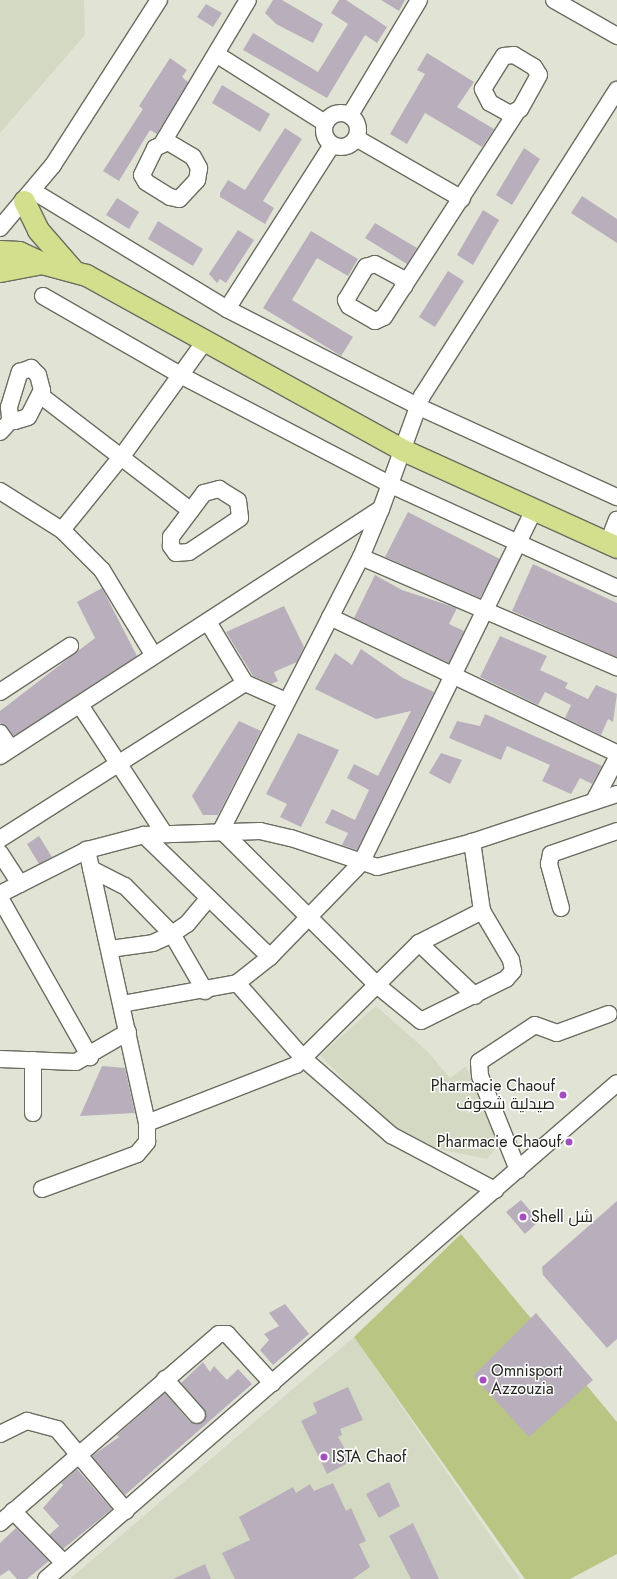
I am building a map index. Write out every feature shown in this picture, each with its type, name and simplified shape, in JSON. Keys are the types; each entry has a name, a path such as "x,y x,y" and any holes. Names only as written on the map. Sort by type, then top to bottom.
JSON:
{"main road":[{"path":"29,196 38,230 72,269"},
{"path":"0,251 19,252 42,263 72,269 403,450 612,545"},
{"path":"0,271 42,263"}],"street":[{"path":"0,228 29,196 160,0"},
{"path":"163,142 248,0"},
{"path":"350,115 419,0"},
{"path":"554,0 617,36"},
{"path":"216,54 325,123"},
{"path":"221,830 361,557 391,485 417,406 617,90"},
{"path":"404,286 462,199 517,112"},
{"path":"338,113 350,115 358,128 356,138 343,147 332,145 324,135 325,123 338,113"},
{"path":"356,138 462,199"},
{"path":"227,309 332,145"},
{"path":"29,196 227,309 417,406 617,497"},
{"path":"43,296 182,376 391,485 517,544 617,588"},
{"path":"62,530 122,457 182,376 205,341"},
{"path":"0,432 12,419 26,419 40,395 38,375 31,368 23,369 8,410 12,419"},
{"path":"40,395 191,511"},
{"path":"219,489 238,501 241,512 236,522 189,552 180,554 171,546 171,537 191,511 204,493 219,489"},
{"path":"0,491 62,530 102,570 154,656"},
{"path":"0,733 5,753 381,509"},
{"path":"122,1004 205,991 237,983 270,957 360,863 534,510"},
{"path":"612,545 617,520"},
{"path":"361,557 617,666"},
{"path":"330,617 617,753"},
{"path":"208,622 245,683 286,701"},
{"path":"0,692 70,646"},
{"path":"0,839 245,683"},
{"path":"80,705 164,833"},
{"path":"594,801 617,758"},
{"path":"0,894 87,850 144,835 221,830 291,838 360,863 390,864 472,842 617,794"},
{"path":"221,830 310,916 378,986 421,1021 475,996 510,976 513,966 482,911 472,842"},
{"path":"561,908 549,864 552,854 617,831"},
{"path":"144,835 270,957"},
{"path":"42,1189 137,1154 147,1142 147,1123 110,949 87,850"},
{"path":"0,853 20,884"},
{"path":"91,869 125,886 172,934 205,991"},
{"path":"0,898 90,1057"},
{"path":"110,949 153,943 172,934 195,916 209,898"},
{"path":"147,1123 286,1071 304,1059 378,986 419,942 482,911"},
{"path":"419,942 475,996"},
{"path":"237,983 304,1059 391,1135 495,1190"},
{"path":"518,1170 480,1076 479,1062 535,1025 557,1034 609,1014"},
{"path":"0,1059 76,1062 90,1057 128,1032"},
{"path":"34,1060 34,1113"},
{"path":"46,1579 617,1083"},
{"path":"0,1523 78,1452 222,1333 272,1383"},
{"path":"165,1379 197,1414"},
{"path":"0,1434 18,1423 38,1422 57,1429 78,1452 126,1511"},
{"path":"13,1511 64,1563"}],"shaded area":[{"path":"0,0 84,0 85,35 0,133"},
{"path":"376,1006 428,1052 450,1078 466,1066 500,1143 487,1159 404,1142 320,1055"},
{"name":"ISTA Chaof","path":"354,1337 520,1579 71,1579 71,1578"}],"green space":[{"name":"Omnisport Azzouzia","path":"461,1234 617,1422 617,1554 570,1579 525,1579 354,1337"}],"building":[{"path":"273,0 282,0 323,24 313,43 276,24 265,13"},
{"path":"339,0 346,0 387,27 377,43 365,35 327,98 243,50 253,33 318,72 348,24 331,13"},
{"path":"381,0 405,0 399,11"},
{"path":"206,4 222,13 213,27 197,17"},
{"path":"427,53 474,82 457,107 494,129 482,147 425,113 407,144 390,134 425,74 417,70"},
{"path":"170,58 187,70 182,77 188,82 157,134 150,130 119,181 103,171 143,109 139,106"},
{"path":"222,85 270,114 260,132 212,103"},
{"path":"285,128 302,139 263,201 274,208 265,224 220,197 220,193 228,180 245,190"},
{"path":"524,148 540,159 512,205 496,195"},
{"path":"582,196 617,219 617,243 571,213"},
{"path":"117,198 139,212 129,229 106,215"},
{"path":"483,210 499,220 473,265 457,255"},
{"path":"158,221 203,249 193,266 148,239"},
{"path":"375,223 417,248 407,264 365,238"},
{"path":"238,230 254,240 226,283 220,279 217,283 209,274"},
{"path":"311,231 358,259 348,276 317,258 292,300 353,337 341,356 263,308"},
{"path":"448,271 464,281 435,327 419,317"},
{"path":"408,512 500,559 480,598 385,557"},
{"path":"533,564 617,603 617,657 512,611"},
{"path":"375,575 402,590 457,608 449,624 464,631 449,663 354,618"},
{"path":"102,588 137,656 14,736 0,723 0,711 95,638 77,602"},
{"path":"284,606 304,647 297,662 274,672 278,681 271,684 253,676 226,632"},
{"path":"500,636 547,656 540,670 568,683 565,688 588,699 596,685 617,694 613,722 608,719 601,735 565,718 571,705 545,692 538,705 480,677"},
{"path":"361,649 403,678 434,692 357,850 342,845 348,833 325,823 332,809 355,820 369,790 347,778 354,764 378,776 411,711 376,719 315,689 335,653 352,665"},
{"path":"485,714 602,766 592,784 580,778 571,794 542,781 550,765 507,746 501,760 449,738 457,721 480,726"},
{"path":"239,721 261,731 218,815 203,815 192,796"},
{"path":"298,733 339,750 301,827 280,817 287,804 266,794"},
{"path":"441,753 462,760 450,784 429,773"},
{"path":"39,836 52,857 39,864 27,844"},
{"path":"102,1066 125,1068 135,1113 80,1116"},
{"name":"Shell شل","path":"521,1200 539,1221 525,1234 506,1212"},
{"path":"617,1201 617,1339 607,1348 543,1275 542,1267"},
{"path":"285,1304 309,1334 273,1365 260,1350 269,1340 264,1334 279,1326 269,1313"},
{"path":"536,1313 593,1380 529,1437 473,1376"},
{"path":"203,1362 210,1372 214,1366 227,1380 238,1369 252,1384 125,1495 92,1456 119,1437 117,1435 165,1393 190,1422 203,1422 204,1409 181,1383"},
{"path":"348,1387 363,1420 340,1429 342,1435 338,1437 352,1461 327,1474 301,1421 317,1413 313,1403"},
{"path":"77,1469 112,1509 63,1549 49,1535 59,1526 43,1508 63,1485 61,1483"},
{"path":"389,1482 400,1506 379,1518 366,1494"},
{"path":"333,1483 346,1511 351,1508 366,1541 359,1544 370,1567 353,1579 235,1579 222,1553 250,1540 239,1517 293,1487 296,1493 310,1484 314,1491"},
{"path":"413,1523 439,1579 411,1579 389,1536"},
{"path":"16,1528 49,1561 27,1579 17,1579 9,1570 0,1576 0,1543"},
{"path":"205,1564 211,1579 173,1579"}],"place":[{"name":"Pharmacie Chaouf صيدلية شعوف","path":"563,1095"},
{"name":"Pharmacie Chaouf","path":"569,1142"},
{"name":"Shell شل","path":"523,1217"},
{"name":"Omnisport Azzouzia","path":"483,1380"},
{"name":"ISTA Chaof","path":"324,1457"}]}
